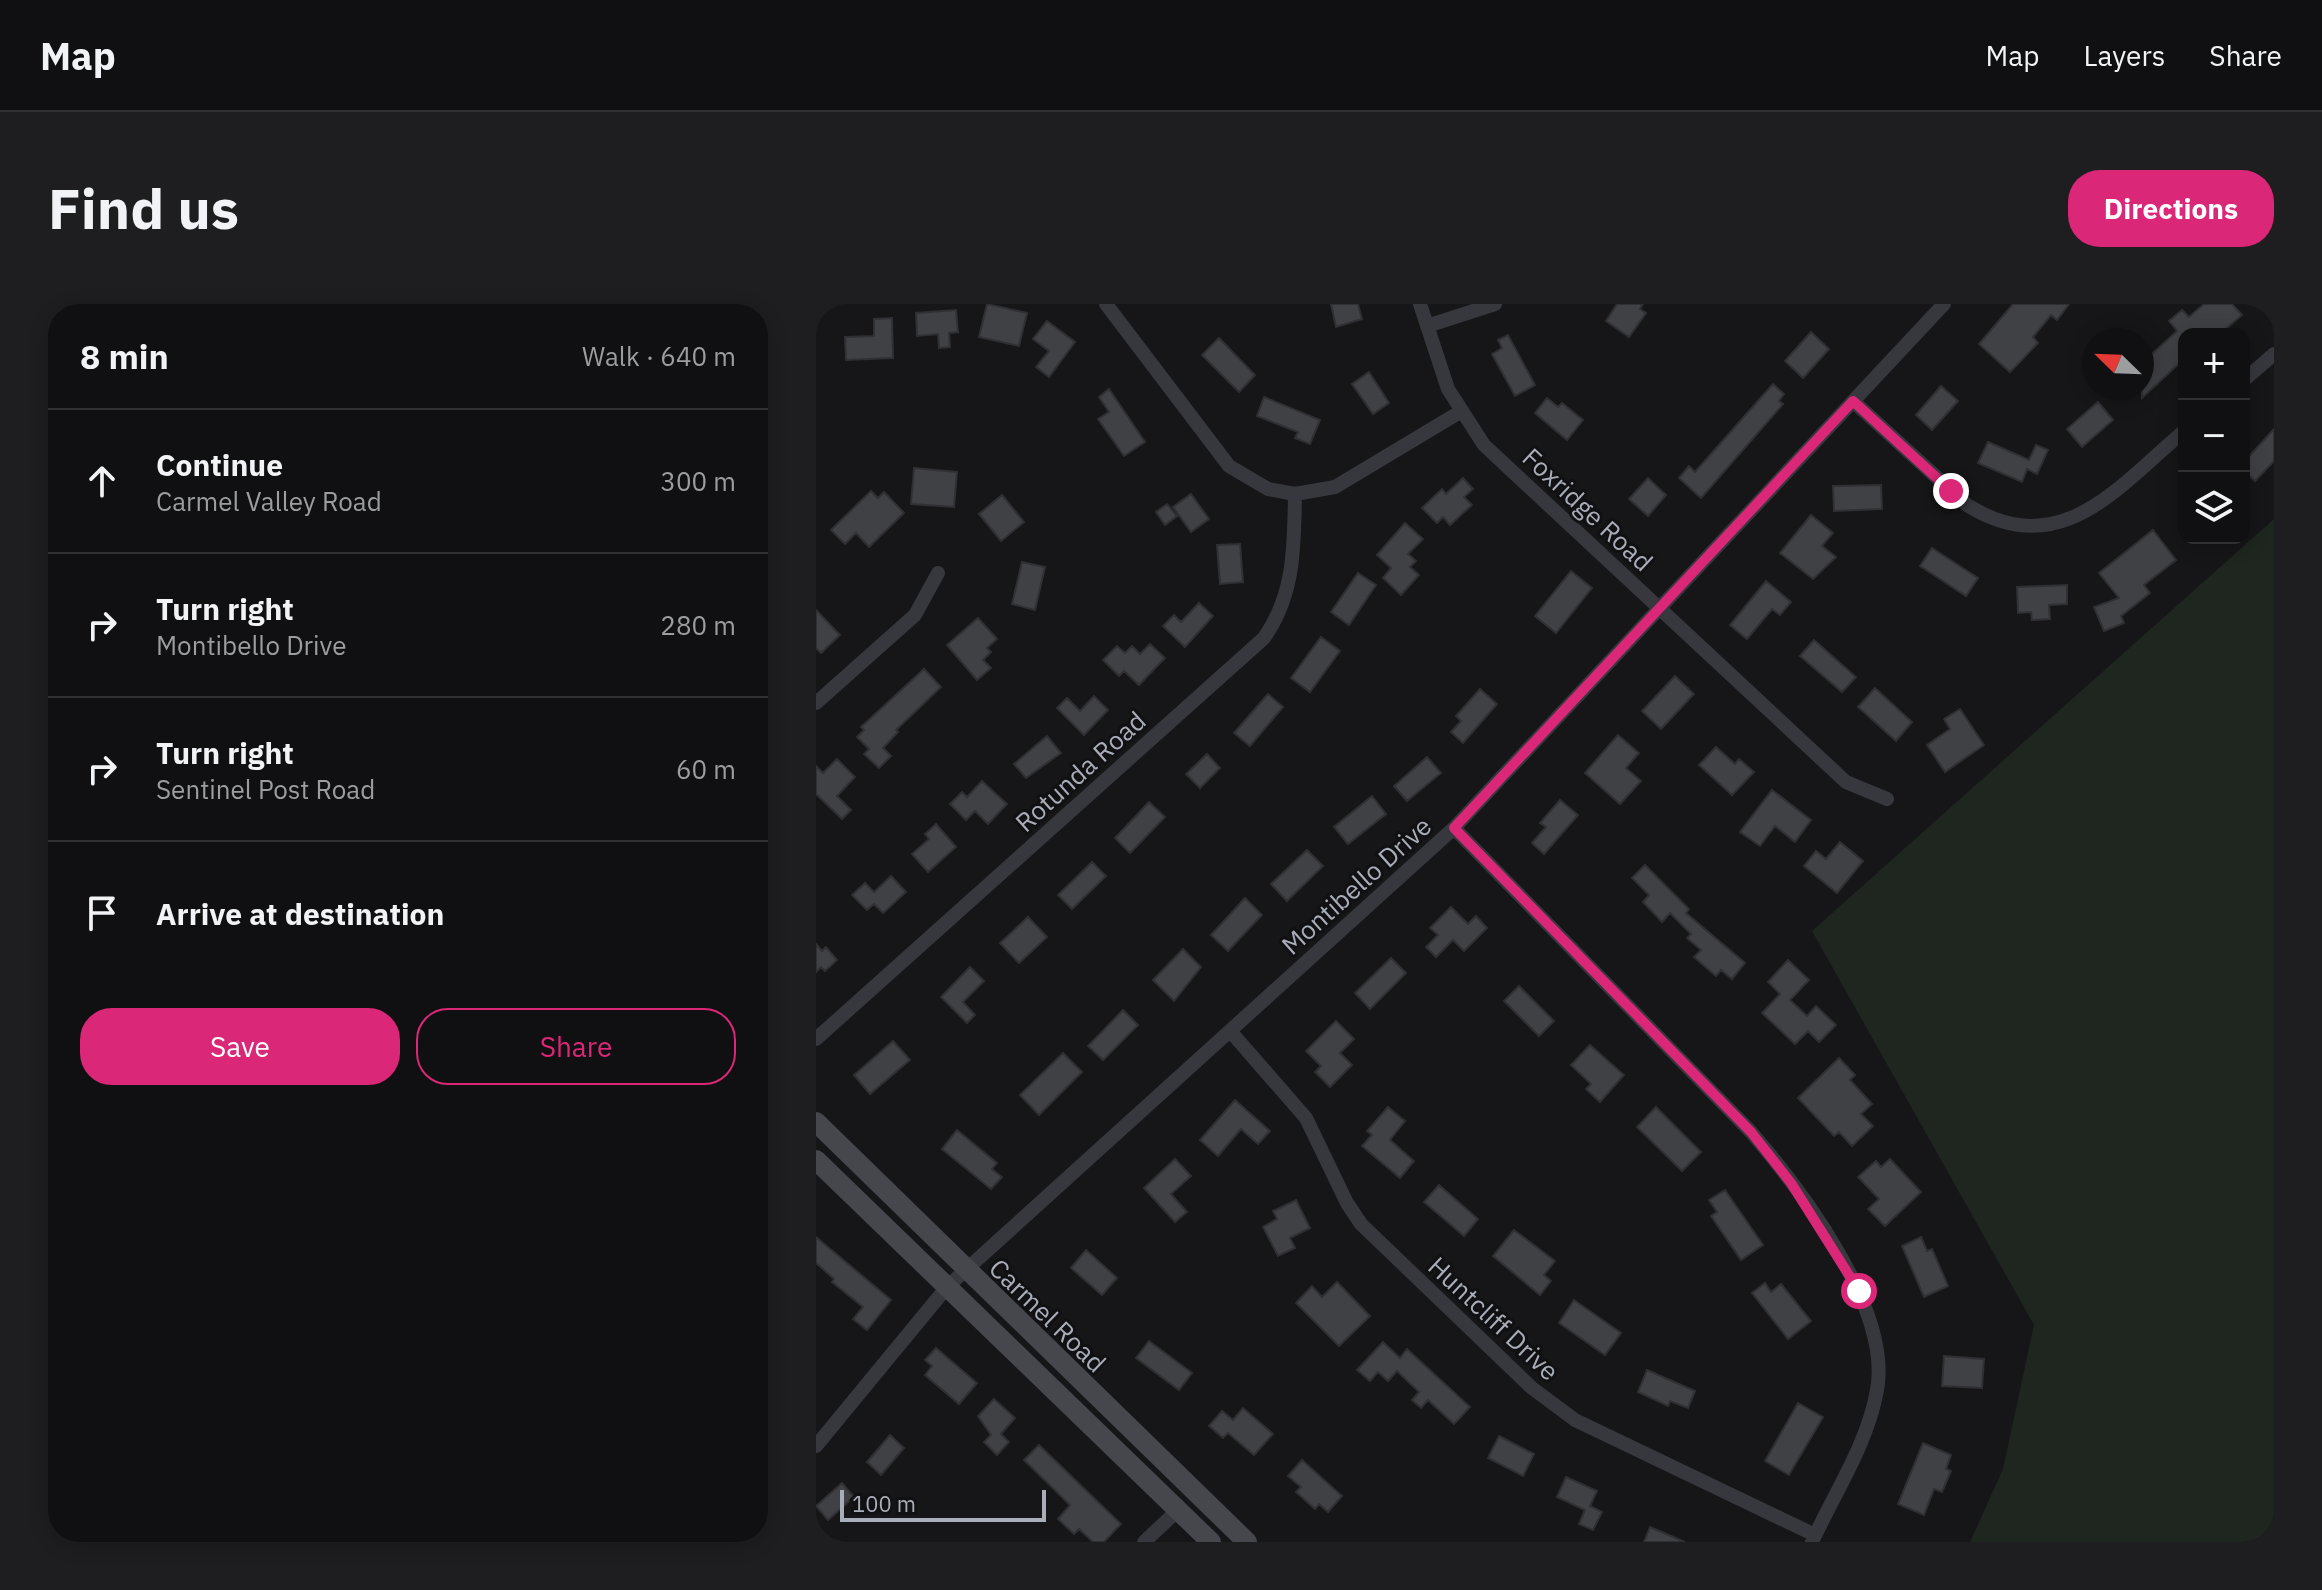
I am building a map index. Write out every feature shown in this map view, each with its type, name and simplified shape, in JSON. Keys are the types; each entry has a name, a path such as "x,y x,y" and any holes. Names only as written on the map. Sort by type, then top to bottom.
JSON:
{"main road":[{"name":"Carmel Road","path":"816,1122 965,1271 1247,1542"},
{"name":"Carmel Road","path":"816,1160 1211,1542"}],"street":[{"path":"1106,304 1229,466 1259,486 1295,494 1345,482 1460,412"},
{"name":"Foxridge Road","path":"1420,304 1448,389 1484,445 1846,782 1887,799"},
{"path":"1427,326 1495,304"},
{"name":"Montibello Drive","path":"816,1446 947,1287 1454,828 1944,304"},
{"path":"2250,375 2274,354"},
{"path":"1853,401 1967,505 1985,517 2017,526 2050,526 2081,515 2178,436"},
{"name":"Rotunda Road","path":"816,1039 1264,638 1282,607 1292,573 1295,494"},
{"path":"816,703 915,615 938,573"},
{"path":"1454,828 1751,1132 1791,1183 1859,1291 1877,1337 1878,1388 1867,1424 1813,1539"},
{"name":"Huntcliff Drive","path":"1231,1032 1306,1118 1347,1203 1361,1224 1532,1388 1587,1426 1813,1539"},
{"path":"1144,1542 1177,1511"}],"shaded area":[{"path":"2274,519 2274,1542 1970,1542 2003,1469 2034,1325 1812,931 2246,544 2250,544 2250,540"}],"building":[{"path":"987,304 1027,313 1019,346 979,337"},
{"path":"1331,304 1358,304 1362,319 1336,327"},
{"path":"1617,304 1643,304 1640,309 1646,313 1629,337 1606,321"},
{"path":"2013,304 2069,304 2057,320 2051,315 2033,337 2038,343 2010,372 1979,344"},
{"path":"2204,304 2232,304 2242,315 2227,328 2178,328 2178,365 2154,387 2154,352 2177,331 2169,321 2182,310 2189,317"},
{"path":"956,310 958,332 949,333 950,347 939,348 938,334 917,336 916,313"},
{"path":"892,318 893,358 846,360 845,337 874,336 874,319"},
{"path":"1047,321 1075,342 1049,377 1036,367 1049,351 1033,339"},
{"path":"1811,332 1829,349 1803,378 1785,361"},
{"path":"1508,335 1535,385 1515,396 1492,354 1502,348 1498,340"},
{"path":"1219,338 1255,375 1239,392 1202,355"},
{"path":"1369,372 1389,403 1373,414 1352,384"},
{"path":"1773,384 1784,394 1779,401 1783,404 1701,498 1679,478 1689,466 1695,472"},
{"path":"1941,386 1958,401 1932,430 1916,415"},
{"path":"1109,389 1145,442 1124,456 1098,419 1109,412 1099,397"},
{"path":"1264,397 1320,420 1310,444 1295,438 1298,432 1257,416"},
{"path":"1547,398 1558,407 1562,403 1583,420 1567,440 1535,413"},
{"path":"2098,402 2113,420 2082,447 2067,429"},
{"path":"2274,429 2274,461 2255,481 2250,476 2250,455"},
{"path":"1988,442 2029,460 2036,445 2048,450 2037,474 2027,469 2022,482 1978,463"},
{"path":"914,468 957,472 954,507 911,504"},
{"path":"1463,478 1473,489 1464,497 1472,505 1450,525 1443,517 1437,523 1422,508 1442,489 1446,494"},
{"path":"1648,478 1666,495 1648,516 1629,499"},
{"path":"1881,485 1882,509 1834,511 1833,486"},
{"path":"871,491 878,498 884,492 904,513 869,547 856,533 845,544 831,530"},
{"path":"1191,494 1209,519 1191,532 1173,507"},
{"path":"1002,495 1024,522 1001,541 979,514"},
{"path":"1167,504 1177,516 1165,525 1156,512"},
{"path":"1811,515 1833,533 1822,546 1836,557 1813,579 1780,553"},
{"path":"1405,523 1423,539 1408,554 1416,561 1410,567 1419,575 1401,595 1383,578 1391,568 1377,555"},
{"path":"2153,530 2176,560 2144,585 2150,593 2121,616 2124,623 2104,631 2094,607 2119,598 2099,573"},
{"path":"1240,544 1243,582 1220,584 1217,545"},
{"path":"1932,548 1978,578 1966,596 1920,566"},
{"path":"1022,562 1045,567 1035,610 1012,604"},
{"path":"1571,571 1592,588 1556,633 1535,616"},
{"path":"1358,573 1376,585 1349,625 1331,612"},
{"path":"1766,581 1791,602 1780,615 1772,609 1747,639 1730,625"},
{"path":"2067,585 2067,604 2049,605 2050,619 2032,620 2031,612 2018,613 2017,587"},
{"path":"1199,603 1213,616 1185,647 1163,626 1174,615 1181,622"},
{"path":"816,610 840,635 821,653 816,648"},
{"path":"978,618 997,639 987,648 991,652 983,660 991,668 977,680 947,645"},
{"path":"1321,637 1340,651 1310,692 1291,678"},
{"path":"1814,640 1856,677 1842,692 1800,656"},
{"path":"1150,644 1165,658 1139,685 1124,671 1119,676 1103,660 1117,646 1125,653 1132,646 1140,654"},
{"path":"924,669 941,687 896,730 898,732 883,748 891,756 879,768 864,754 869,749 857,737 864,730 861,727"},
{"path":"1675,676 1694,694 1661,729 1642,711"},
{"path":"1875,688 1912,722 1896,741 1858,707"},
{"path":"1480,689 1497,704 1463,743 1451,732 1461,721 1456,716"},
{"path":"1268,694 1283,707 1250,746 1234,733"},
{"path":"1094,696 1108,710 1084,735 1057,708 1067,698 1080,711"},
{"path":"1960,709 1984,745 1945,772 1927,745 1950,729 1944,719"},
{"path":"1618,735 1639,753 1626,768 1641,781 1620,804 1585,773"},
{"path":"1047,736 1061,753 1026,778 1014,764"},
{"path":"1716,747 1735,764 1739,759 1754,772 1732,795 1699,765"},
{"path":"1207,754 1220,768 1200,788 1186,774"},
{"path":"1427,757 1441,773 1407,801 1394,786"},
{"path":"837,759 855,777 837,796 851,810 842,819 816,794 816,766 823,773"},
{"path":"982,781 1007,804 988,824 975,811 966,820 950,804 962,792 967,797"},
{"path":"1772,790 1811,820 1795,842 1775,826 1760,846 1740,832"},
{"path":"1372,796 1386,814 1348,844 1334,827"},
{"path":"1560,800 1578,815 1544,854 1532,843 1546,827 1540,823"},
{"path":"1149,802 1165,817 1130,853 1115,838"},
{"path":"936,824 956,847 928,872 912,854 929,839 925,834"},
{"path":"1840,842 1863,861 1837,893 1804,866 1816,851 1826,859"},
{"path":"1307,850 1323,866 1287,901 1271,884"},
{"path":"1092,862 1106,876 1072,909 1058,895"},
{"path":"1645,865 1689,909 1686,913 1745,963 1732,979 1721,970 1716,976 1694,957 1701,950 1687,938 1691,934 1670,913 1662,922 1643,902 1649,895 1632,878"},
{"path":"891,876 906,892 883,913 874,904 867,910 852,895 865,883 874,892"},
{"path":"1245,898 1262,915 1228,951 1211,935"},
{"path":"1451,907 1468,924 1476,916 1487,928 1464,951 1453,940 1436,957 1426,947 1438,935 1430,928"},
{"path":"1028,917 1047,937 1019,963 1000,943"},
{"path":"816,944 822,951 826,947 837,960 825,971 821,967 816,972"},
{"path":"1183,949 1201,967 1174,1001 1153,980"},
{"path":"1391,958 1406,973 1370,1009 1355,993"},
{"path":"1788,960 1809,980 1790,1000 1807,1016 1816,1006 1836,1025 1819,1042 1808,1031 1795,1044 1762,1013 1780,994 1768,982"},
{"path":"970,967 984,981 963,1002 975,1015 967,1023 941,997"},
{"path":"1519,986 1554,1021 1539,1036 1504,1001"},
{"path":"1123,1010 1138,1025 1103,1060 1088,1046"},
{"path":"1336,1021 1354,1039 1340,1053 1352,1065 1330,1087 1315,1072 1321,1066 1306,1051"},
{"path":"893,1041 910,1060 870,1094 854,1075"},
{"path":"1590,1045 1624,1075 1600,1102 1586,1089 1591,1084 1571,1065"},
{"path":"1063,1053 1082,1072 1039,1115 1020,1095"},
{"path":"1839,1058 1855,1075 1850,1080 1872,1104 1861,1114 1873,1126 1852,1146 1839,1132 1834,1136 1798,1098"},
{"path":"1235,1100 1270,1131 1258,1144 1241,1129 1218,1156 1200,1140"},
{"path":"1388,1107 1405,1121 1390,1140 1414,1161 1400,1178 1362,1146 1372,1135 1367,1131"},
{"path":"1656,1107 1701,1152 1682,1171 1637,1127"},
{"path":"957,1130 997,1163 992,1169 1002,1177 991,1189 942,1149"},
{"path":"1175,1159 1191,1176 1171,1194 1187,1212 1175,1222 1144,1188"},
{"path":"1890,1159 1921,1192 1885,1226 1868,1209 1879,1199 1858,1177 1876,1161 1881,1167"},
{"path":"1439,1185 1478,1219 1464,1236 1424,1202"},
{"path":"1725,1190 1763,1245 1741,1260 1711,1216 1717,1212 1709,1200"},
{"path":"1296,1200 1310,1228 1290,1238 1295,1248 1278,1256 1263,1227 1277,1219 1273,1211"},
{"path":"1514,1230 1555,1261 1544,1275 1551,1281 1540,1295 1493,1256"},
{"path":"816,1237 891,1300 867,1330 853,1319 863,1307 832,1282 834,1279 816,1263"},
{"path":"1921,1237 1927,1251 1932,1249 1948,1286 1924,1297 1902,1246"},
{"path":"1086,1250 1117,1278 1102,1295 1071,1268"},
{"path":"1337,1282 1370,1316 1339,1346 1296,1303 1312,1286 1322,1297"},
{"path":"1765,1283 1771,1292 1781,1284 1811,1321 1788,1339 1752,1293"},
{"path":"1574,1300 1621,1333 1605,1355 1559,1323"},
{"path":"1149,1341 1192,1373 1179,1390 1136,1358"},
{"path":"1383,1342 1400,1358 1407,1349 1470,1407 1454,1424 1428,1400 1421,1408 1412,1400 1419,1392 1397,1371 1388,1381 1378,1372 1370,1381 1357,1370"},
{"path":"936,1348 977,1383 959,1404 925,1375 932,1366 925,1360"},
{"path":"1944,1356 1984,1359 1982,1388 1942,1386"},
{"path":"1647,1370 1695,1391 1688,1408 1670,1401 1668,1406 1638,1392"},
{"path":"994,1399 1015,1418 1001,1434 1009,1442 997,1455 984,1442 991,1435 978,1416"},
{"path":"1798,1403 1823,1417 1789,1475 1765,1461"},
{"path":"1243,1408 1273,1434 1254,1455 1228,1433 1223,1438 1209,1426 1222,1411 1233,1420"},
{"path":"890,1435 904,1448 881,1475 867,1462"},
{"path":"1499,1436 1534,1454 1523,1476 1488,1458"},
{"path":"1923,1443 1951,1455 1946,1469 1951,1471 1942,1492 1934,1489 1924,1515 1898,1504"},
{"path":"1039,1445 1121,1524 1104,1542 1093,1542 1079,1529 1074,1534 1058,1519 1070,1505 1024,1460"},
{"path":"1302,1460 1342,1496 1328,1512 1319,1504 1315,1509 1296,1492 1301,1487 1288,1476"},
{"path":"1566,1477 1597,1491 1590,1506 1602,1512 1593,1530 1579,1524 1585,1510 1557,1497"},
{"path":"842,1483 854,1497 828,1520 816,1506"},
{"path":"1650,1527 1685,1542 1644,1542"}],"route":[{"path":"1859,1291 1791,1183 1765,1148 1454,828 1853,401 1951,491"}]}
